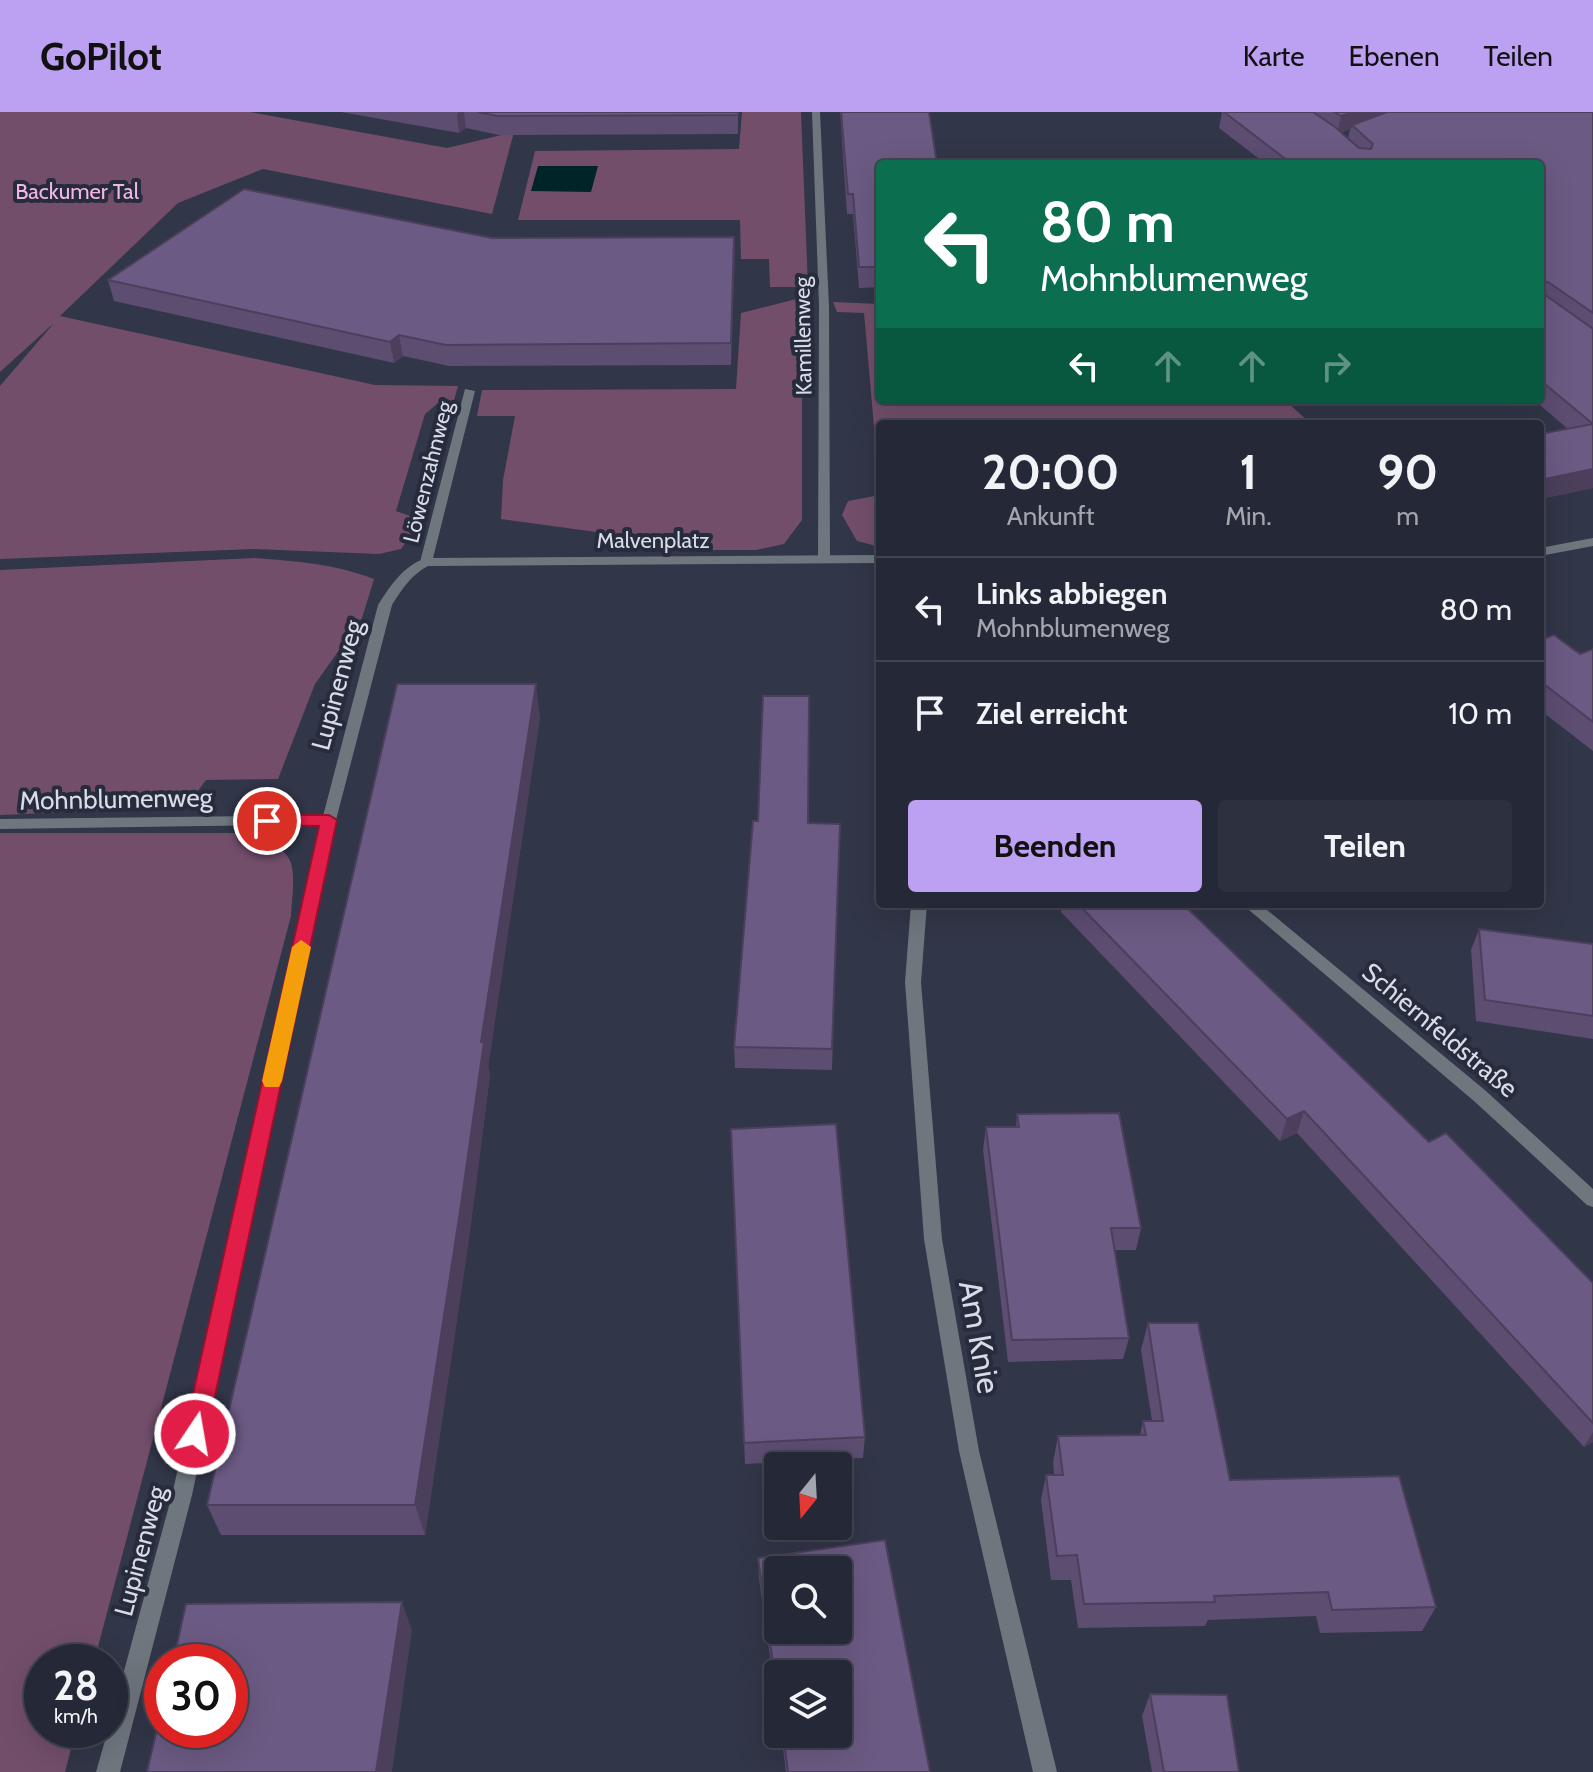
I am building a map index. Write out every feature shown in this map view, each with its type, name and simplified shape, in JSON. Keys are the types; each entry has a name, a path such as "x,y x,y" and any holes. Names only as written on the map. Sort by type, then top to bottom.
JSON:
{"street":[{"name":"Kamillenweg","path":"816,112 824,306 824,559"},
{"name":"Löwenzahnweg","path":"426,562 469,391"},
{"path":"1544,551 1593,542"},
{"name":"Malvenplatz","path":"426,562 876,559"},
{"name":"Lupinenweg","path":"108,1772 182,1495 329,820 385,605 410,569 426,562"},
{"name":"Mohnblumenweg","path":"0,824 329,820"},
{"name":"Am Knie","path":"919,908 913,982 933,1239 969,1451 1045,1772"},
{"name":"Schiernfeldstraße","path":"1255,908 1480,1096 1593,1200"}],"green space":[{"name":"Backumer Tal","path":"0,112 250,112 447,148 514,132 492,214 263,169 178,203 60,316 375,385 458,386 453,404 437,404 425,414 396,511 416,518 414,531 401,549 379,554 254,549 0,559 0,386 54,323 0,372"},
{"path":"742,112 801,112 808,287 770,287 769,259 741,259 740,220 518,220 535,151 739,149"},
{"path":"808,296 802,398 802,520 784,544 756,550 614,550 611,534 501,519 503,480 515,416 477,416 482,390 736,389 741,313"},
{"path":"833,302 876,304 876,404 1289,404 1307,420 876,420 876,450 864,313 837,312"},
{"path":"876,496 876,546 857,541 842,515 848,501"},
{"path":"254,558 330,567 374,579 362,618 315,684 278,779 206,780 186,807 0,815 0,570"},
{"path":"0,833 240,833 274,845 290,860 293,881 291,916 99,1644 24,1644 24,1748 71,1748 65,1772 0,1772"}],"shaded area":[{"path":"538,166 598,166 591,192 531,191"}],"building":[{"path":"478,112 738,112 738,115 497,116"},
{"path":"841,112 929,112 936,160 876,160 876,267 859,267 853,194 848,194"},
{"path":"1224,112 1313,112 1359,148 1371,149 1373,144 1352,125 1387,112 1593,112 1593,313 1544,282 1544,160 1287,160"},
{"path":"244,189 492,238 734,237 731,343 446,345 399,335 390,342 108,280"},
{"path":"1544,294 1593,329 1593,424 1544,383"},
{"path":"1593,424 1593,469 1544,479 1544,433"},
{"path":"1554,635 1580,654 1593,649 1593,722 1544,684 1544,639"},
{"path":"397,684 536,684 415,1505 207,1505"},
{"path":"763,696 809,696 808,823 840,824 832,1049 734,1047 753,821 758,821"},
{"path":"1082,908 1187,908 1429,1142 1446,1133 1593,1283 1593,1423 1304,1111 1287,1119"},
{"path":"1479,929 1593,944 1593,1016 1485,1000"},
{"path":"1119,1113 1141,1228 1111,1228 1129,1338 1012,1340 986,1127 1019,1127 1017,1114"},
{"path":"836,1124 865,1437 744,1443 731,1129"},
{"path":"1148,1323 1198,1323 1230,1480 1399,1476 1436,1607 1332,1610 1328,1592 1214,1596 1215,1602 1084,1604 1077,1555 1057,1556 1046,1475 1063,1475 1058,1436 1146,1435 1143,1421 1163,1421"},
{"path":"885,1540 930,1772 788,1772 785,1748 852,1748 852,1660 773,1660 770,1644 852,1644 852,1556 772,1556"},
{"path":"764,1557 764,1600 758,1558"},
{"path":"402,1602 376,1772 147,1772 153,1748 248,1748 248,1644 177,1644 186,1604"},
{"path":"1150,1694 1227,1695 1239,1772 1164,1772"}],"slow traffic":[{"path":"272,1081 301,947"}],"route":[{"path":"195,1434 329,820 267,821"}]}
